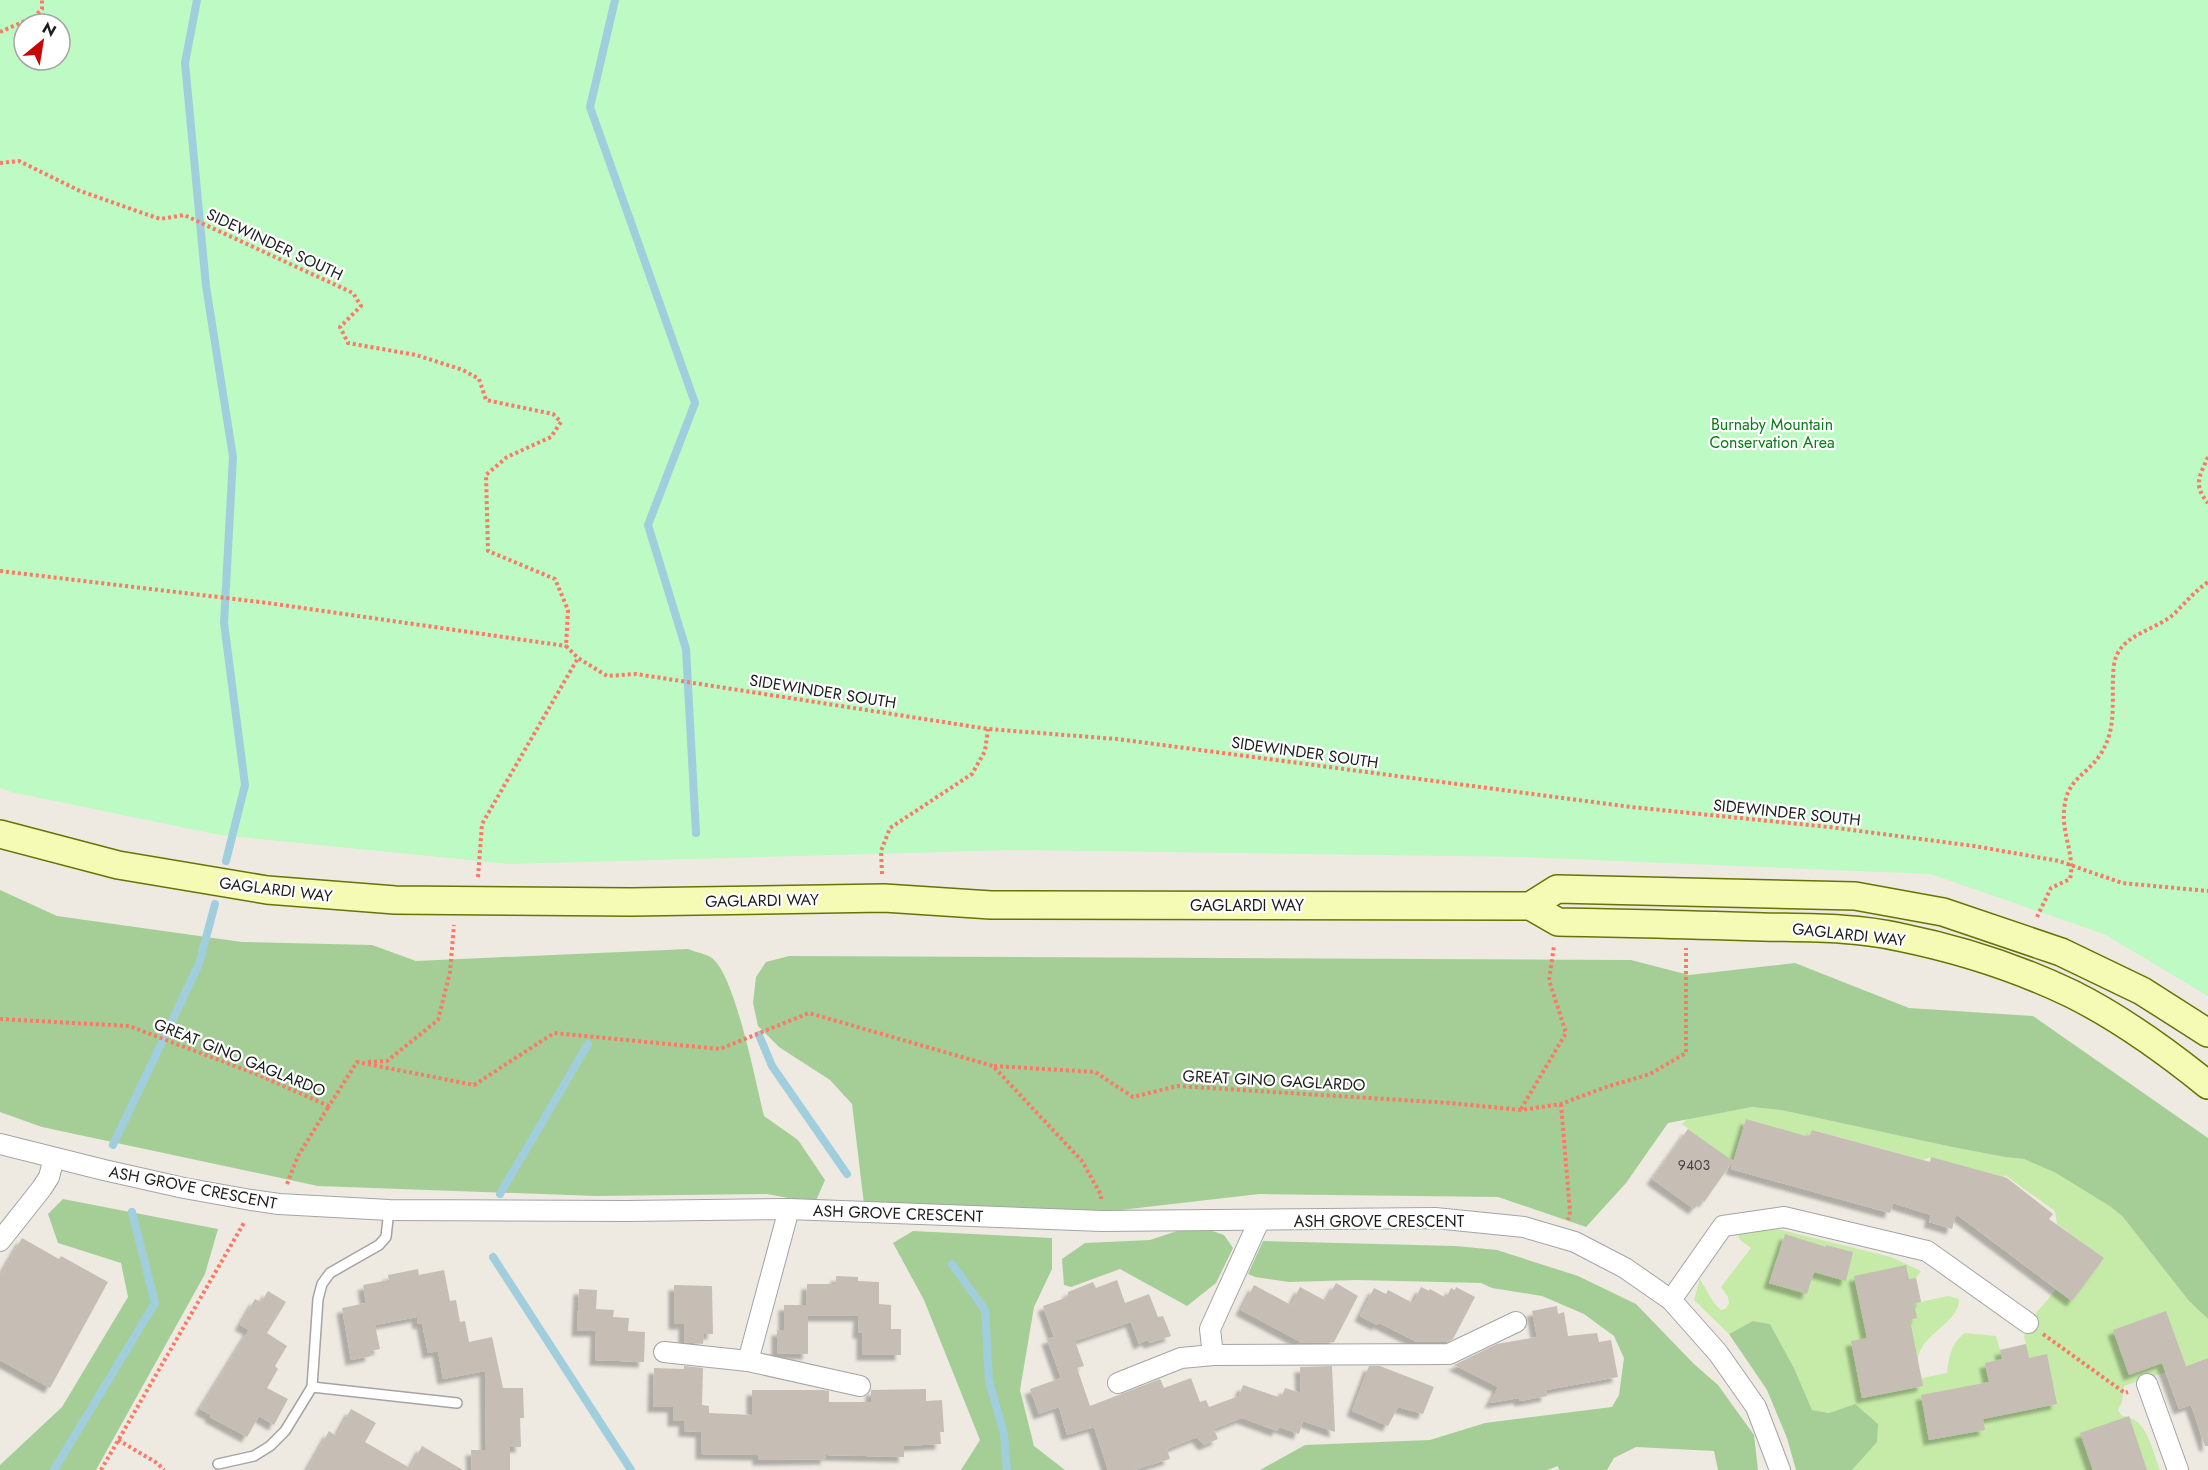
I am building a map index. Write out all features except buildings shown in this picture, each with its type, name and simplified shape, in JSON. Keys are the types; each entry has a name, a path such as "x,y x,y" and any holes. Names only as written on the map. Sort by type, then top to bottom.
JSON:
{"main road":[{"name":"GAGLARDI WAY","path":"0,834 118,865 267,890 394,900 631,903 884,898 991,905 1530,906 1558,922 1830,929 1908,939 1968,954 2027,975 2072,994 2123,1024 2182,1064 2208,1085"},
{"name":"GAGLARDI WAY","path":"1530,906 1557,889 1855,896 1944,912 2029,939 2061,952 2142,991 2208,1033"}],"street":[{"name":"ASH GROVE CRESCENT","path":"0,1144 184,1188 279,1204 389,1210 789,1209 1102,1221 1435,1218 1524,1227 1575,1242 1625,1268 1671,1299 1718,1353 1756,1407 1780,1470"},
{"path":"0,1241 42,1188 49,1177 54,1158"},
{"name":"ASH GROVE CRESCENT","path":"748,1360 789,1209"},
{"path":"1671,1299 1723,1226 1784,1217 1927,1251 2028,1323"},
{"path":"1213,1355 1210,1329 1259,1221"},
{"path":"1118,1383 1181,1358 1213,1355 1449,1354 1516,1322"},
{"path":"664,1352 748,1360 860,1386"},
{"path":"2147,1384 2178,1470"}],"lane":[{"path":"218,1464 255,1456 270,1446 285,1431 312,1387 318,1299 322,1284 330,1273 380,1245 386,1237 389,1210"},
{"path":"312,1387 457,1403"}],"path":[{"path":"0,32 34,17 42,9 42,0"},
{"name":"SIDEWINDER SOUTH","path":"0,163 19,161 80,191 160,219 184,216 216,230 353,293 361,306 339,327 348,344 416,355 463,370 479,379 486,400 553,414 561,422 551,437 507,457 486,475 488,551 555,579 568,610 566,646 578,658 607,676 636,674 987,729 1117,739 1630,807 1974,846 2059,861 2122,883 2208,891"},
{"path":"2208,457 2198,480 2201,495 2208,503"},
{"path":"0,571 268,603 566,646"},
{"path":"2029,939 2041,906 2052,888 2070,879 2073,866 2065,836 2066,798 2074,779 2100,755 2110,733 2114,711 2114,664 2119,652 2130,639 2173,615 2194,591 2208,582"},
{"path":"359,1062 387,1061 438,1020 482,824 578,658"},
{"path":"884,898 881,851 890,828 972,774 985,751 987,729"},
{"path":"1521,1110 1566,1033 1549,980 1558,922"},
{"name":"GREAT GINO GAGLARDO","path":"1,1020 129,1026 256,1074 329,1106 359,1062 474,1085 554,1034 720,1049 809,1013 993,1066 1095,1072 1133,1096 1177,1086 1450,1103 1521,1110 1561,1104 1650,1074 1686,1053 1686,961"},
{"path":"993,1066 1082,1161 1101,1195 1102,1221"},
{"path":"1561,1104 1570,1212 1563,1239"},
{"path":"279,1204 298,1156 329,1106"},
{"path":"101,1470 246,1219"},
{"path":"2028,1323 2125,1393 2147,1384"},
{"path":"118,1440 157,1463 164,1470"}],"green space":[{"name":"Burnaby Mountain Conservation Area","path":"0,0 2208,0 2208,996 2104,934 1930,874 1521,857 1016,850 509,864 220,835 0,788"},
{"path":"0,890 57,916 242,942 372,945 416,961 688,949 705,954 713,959 730,987 744,1033 764,1116 798,1140 825,1180 815,1203 767,1194 596,1196 318,1186 42,1127 0,1112"},
{"path":"789,956 1631,960 1689,975 1795,963 1909,1008 2033,1016 2208,1138 2208,1319 2189,1301 2123,1217 2056,1173 2024,1159 1952,1147 1781,1110 1752,1107 1668,1123 1626,1183 1586,1227 1498,1197 1259,1194 1060,1217 864,1204 852,1104 830,1080 779,1047 758,1026 753,1003 756,977 766,962"},
{"path":"1752,1107 1781,1110 1952,1147 2024,1159 2056,1173 2123,1217 2189,1301 2208,1319 2208,1358 2124,1386 2122,1402 2118,1410 2122,1416 2137,1422 2143,1428 2160,1470 1852,1470 1862,1458 1855,1404 1829,1413 1812,1410 1794,1368 1770,1324 1753,1321 1729,1334 1694,1300 1700,1279 1714,1303 1721,1310 1729,1304 1728,1297 1721,1287 1751,1248 1740,1240 1739,1232 1761,1225 1891,1257 1921,1271 1916,1278 1921,1302 1948,1296 1959,1299 1954,1314 1926,1341 1921,1349 1918,1360 1922,1378 1947,1373 1954,1346 1965,1333 1996,1336 2000,1350 2026,1344 2024,1336 2036,1313 2056,1290 2072,1301 2103,1258 2057,1224 2055,1211 2005,1175 1976,1220 1931,1157 1923,1160 1812,1130 1807,1144 1796,1134 1746,1119 1734,1160 1729,1159 1682,1124 1688,1118"},
{"path":"63,1199 218,1229 205,1274 96,1470 0,1470 0,1465 62,1407 128,1297 121,1263 58,1243 48,1214"},
{"path":"1195,1225 1224,1235 1233,1248 1216,1283 1187,1306 1120,1269 1071,1287 1064,1285 1062,1259 1085,1243 1150,1240"},
{"path":"913,1231 1052,1238 1052,1269 1034,1307 1020,1390 1034,1446 1065,1470 961,1470 980,1440 924,1300 893,1243"},
{"path":"1263,1241 1456,1246 1497,1250 1578,1276 1636,1304 1694,1364 1718,1385 1754,1435 1758,1470 1718,1470 1714,1451 1636,1447 1614,1458 1607,1470 1559,1470 1558,1466 1547,1470 1260,1470 1305,1445 1430,1440 1485,1423 1612,1407 1619,1395 1624,1358 1614,1336 1584,1314 1542,1296 1492,1288 1481,1283 1356,1280 1289,1282 1255,1277 1248,1274"},
{"path":"1753,1321 1770,1324 1794,1368 1812,1410 1829,1413 1855,1404 1878,1424 1877,1442 1852,1470 1796,1470 1787,1438 1767,1390 1729,1334"}],"waterway":[{"path":"197,0 185,63 206,286 233,457 224,623 245,785 226,861"},
{"path":"615,0 590,107 695,403 648,525 686,649 696,833"},
{"path":"113,1145 199,964 215,904"},
{"path":"759,1035 772,1066 847,1174"},
{"path":"500,1194 588,1044"},
{"path":"54,1470 155,1303 132,1212"},
{"path":"493,1257 631,1470"},
{"path":"952,1264 985,1310 989,1381 1004,1434 1007,1470"}]}
